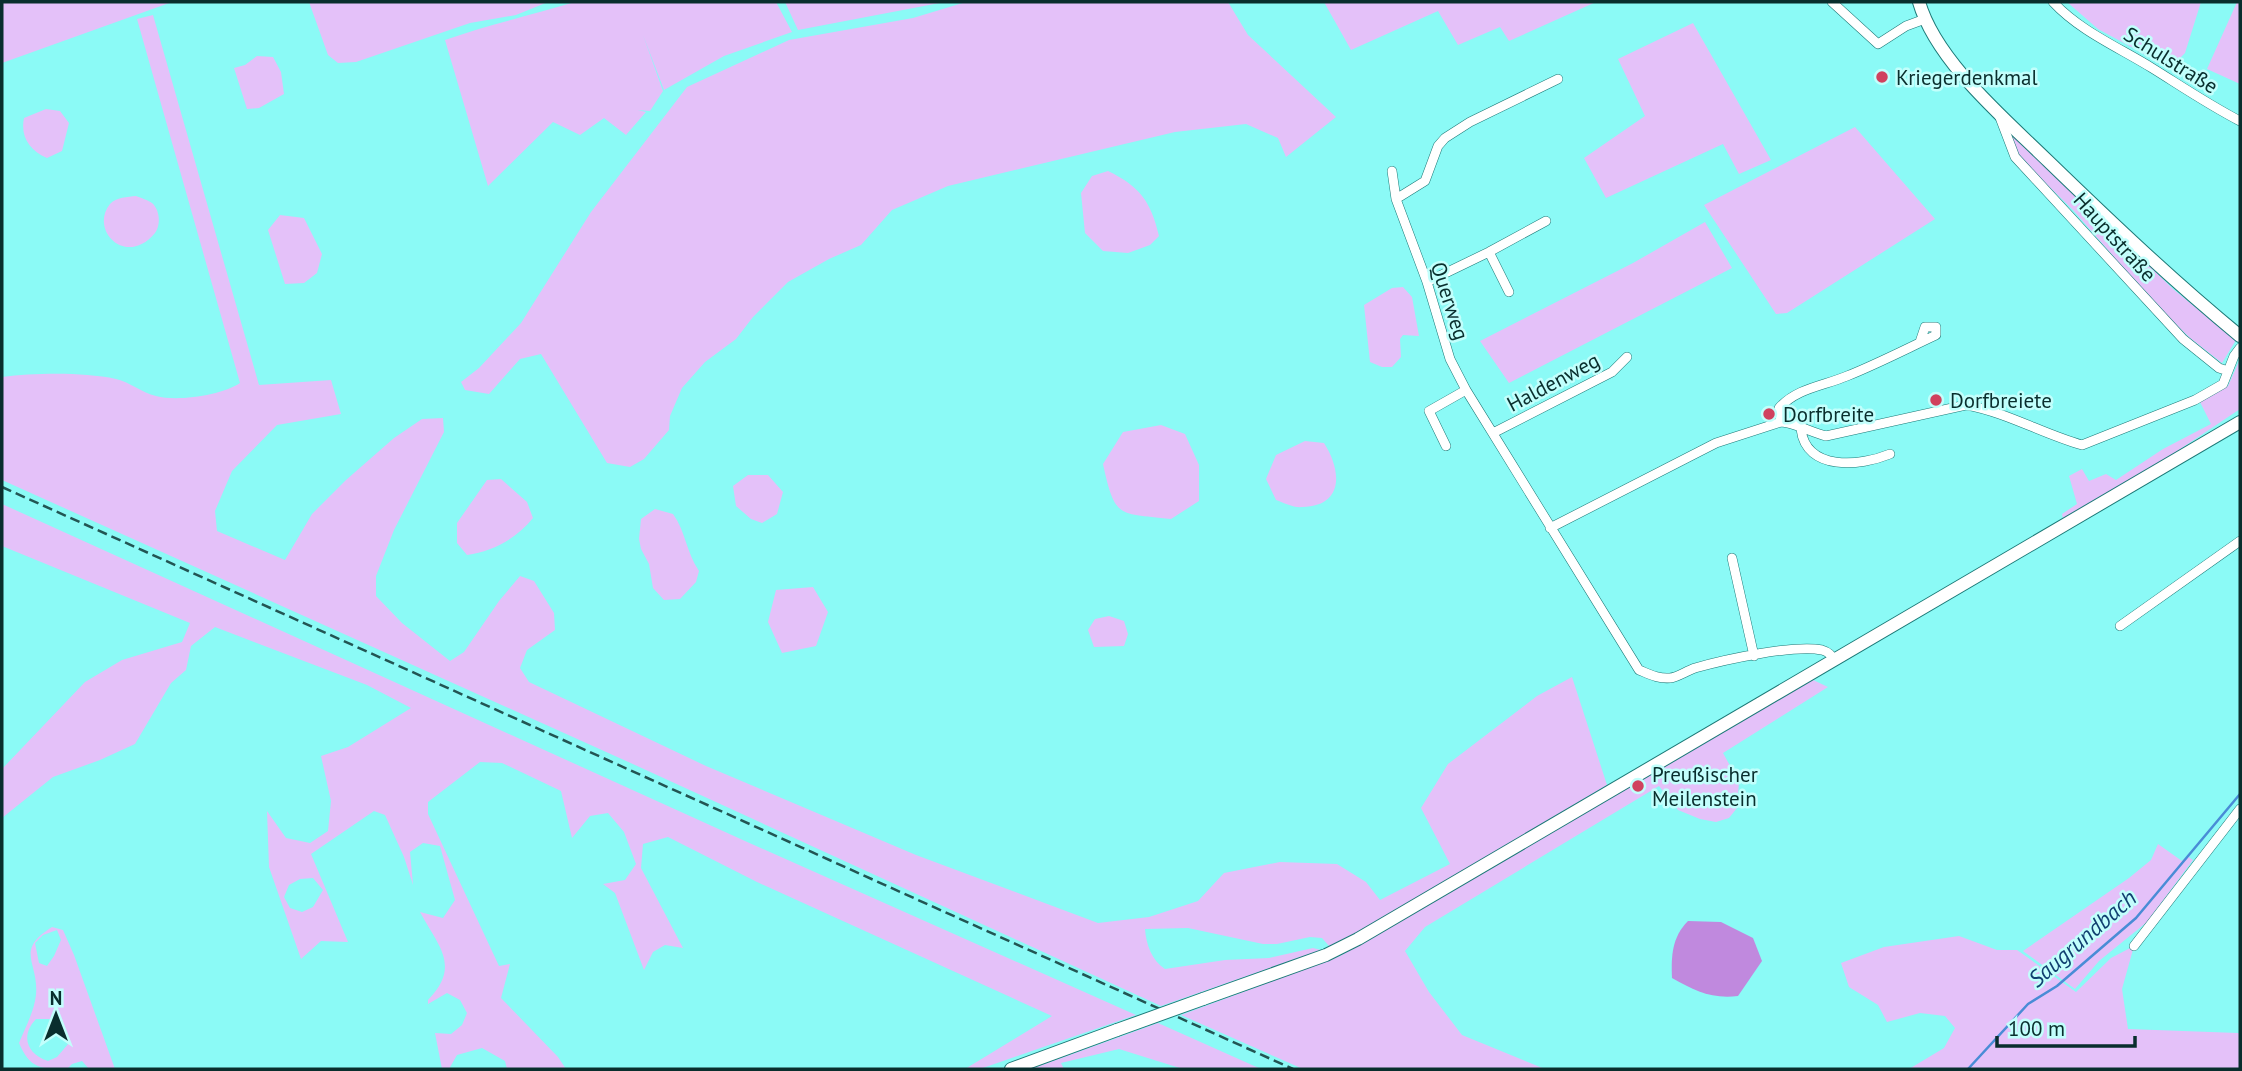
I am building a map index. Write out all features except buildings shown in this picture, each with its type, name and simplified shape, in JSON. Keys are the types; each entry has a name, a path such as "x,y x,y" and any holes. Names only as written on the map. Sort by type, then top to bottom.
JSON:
{"main road":[{"name":"Hauptstraße","path":"1919,2 1924,19 1943,50 1997,110 2141,250 2240,336"},
{"path":"1011,1069 1348,945 2240,422"}],"street":[{"path":"1832,2 1878,44 1906,26 1924,19"},
{"name":"Schulstraße","path":"2053,2 2081,27 2240,121"},
{"path":"1396,199 1425,181 1438,146 1446,138 1470,122 1558,79"},
{"name":"Hauptstraße","path":"1997,110 2015,157 2176,331 2219,368 2228,371"},
{"name":"Querweg","path":"1392,171 1396,199 1427,282 1450,359 1493,433"},
{"path":"1427,282 1489,253 1546,221"},
{"path":"1489,253 1509,292"},
{"path":"1781,422 1779,408 1786,401 1920,342"},
{"path":"1550,528 1717,443 1781,422 1826,436 1966,405 1987,410 2082,445 2195,400 2223,384 2240,348"},
{"name":"Haldenweg","path":"1493,433 1612,372 1627,358"},
{"path":"1446,446 1429,411 1466,390"},
{"path":"1801,429 1804,442 1816,454 1837,464 1872,461 1890,454"},
{"path":"1493,433 1639,670 1654,677 1671,678 1707,665 1754,656 1818,650 1828,653 1834,660"},
{"path":"2120,626 2240,541"},
{"path":"1732,558 1754,656"},
{"path":"2134,946 2240,809"}],"shaded area":[{"path":"2,2 172,2 2,63"},
{"path":"309,2 548,2 516,15 470,23 356,62 338,63 328,55"},
{"path":"575,2 776,2 792,32 724,56 664,90 643,35 663,91 650,111 638,110 646,112 626,135 604,118 580,135 553,122 488,186 445,40"},
{"path":"785,2 945,2 798,30"},
{"path":"966,2 1228,2 1248,35 1336,117 1286,157 1278,138 1246,124 1175,132 948,186 892,210 861,245 788,282 753,317 736,339 705,362 682,388 670,416 669,430 644,459 630,467 607,463 541,354 520,359 489,394 465,390 461,382 479,368 521,323 591,212 687,87 789,40 913,18"},
{"path":"1324,2 1596,2 1509,41 1500,27 1458,45 1438,11 1351,50"},
{"path":"2067,2 2201,2 2185,53 2170,68 2098,29"},
{"path":"2237,2 2240,2 2240,84 2207,69"},
{"path":"153,15 259,385 331,380 341,414 277,425 232,471 215,511 217,531 285,560 312,514 346,480 394,438 422,419 443,418 444,432 394,530 376,576 376,596 402,623 450,661 464,652 520,576 534,581 554,613 555,630 527,650 520,668 529,682 706,766 916,855 1098,923 1149,917 1198,901 1224,873 1280,862 1337,864 1366,882 1380,900 1450,864 1421,808 1448,764 1537,696 1572,677 1607,785 1407,905 1330,947 1322,938 1310,937 1263,944 1188,928 1145,929 1150,952 1165,969 1225,960 1269,958 1313,948 1321,950 1161,1006 2,480 2,377 89,375 121,380 151,395 165,398 211,394 240,383 137,19"},
{"path":"1693,23 1771,160 1739,174 1723,144 1606,198 1584,158 1645,116 1618,59"},
{"path":"257,56 273,57 281,72 284,94 259,108 247,109 234,68 245,65"},
{"path":"46,109 60,111 69,123 62,151 47,158 31,147 25,137 23,125 24,118"},
{"path":"1855,127 1935,219 1787,313 1776,314 1704,205"},
{"path":"2008,127 2173,289 2236,340 2222,363 2190,338 2155,304 2073,210 2016,154"},
{"path":"1108,171 1136,189 1148,204 1159,236 1150,245 1128,253 1103,251 1085,233 1081,193 1092,176"},
{"path":"136,196 155,206 159,218 158,226 155,233 144,243 133,247 122,246 107,234 105,214 115,200"},
{"path":"280,215 304,218 322,254 317,273 304,283 285,284 268,230"},
{"path":"1705,222 1732,268 1509,383 1480,341 1633,263"},
{"path":"1403,287 1412,297 1419,336 1403,335 1400,339 1401,357 1392,367 1382,367 1370,362 1364,305 1392,288"},
{"path":"2240,359 2240,409 2140,476 2063,519 2062,514 2077,504 2069,476 2082,469 2089,481 2106,474 2116,480 2163,449 2211,424 2200,402 2228,386"},
{"path":"1161,425 1185,434 1199,465 1199,501 1171,519 1140,516 1122,510 1111,495 1103,464 1123,432"},
{"path":"1305,441 1324,443 1334,465 1336,485 1326,501 1296,507 1276,500 1266,479 1276,455"},
{"path":"748,475 768,475 783,492 777,514 762,523 751,519 736,506 733,486"},
{"path":"501,479 527,502 533,518 503,543 467,555 457,543 457,523 487,480"},
{"path":"2,504 1136,1015 980,1069 965,1069 1052,1016 757,882 668,837 643,844 641,868 683,948 665,945 653,952 644,970 615,893 603,884 625,880 636,864 624,832 608,813 590,816 572,838 561,791 502,763 480,762 428,802 428,814 499,966 510,964 501,998 558,1057 566,1069 507,1069 505,1061 482,1048 457,1055 449,1069 442,1069 435,1033 451,1034 462,1025 467,1013 460,1000 447,993 428,1004 443,977 445,966 440,946 420,912 443,918 455,900 440,846 423,843 410,852 413,885 385,815 374,811 311,854 348,942 321,941 301,959 269,867 267,811 286,838 310,843 328,831 331,801 321,756 348,747 411,708 367,685 215,627 191,646 186,670 171,683 135,744 53,777 2,818 2,769 85,682 122,660 182,642 190,623 2,546","holes":["313,878 323,890 313,907 302,912 290,908 284,897 289,885 300,879"]},
{"path":"655,509 673,514 699,571 696,582 680,599 664,600 653,588 649,564 641,549 641,519"},
{"path":"813,587 828,612 816,646 782,653 768,622 776,590"},
{"path":"1109,616 1124,621 1128,634 1124,646 1094,647 1088,630 1095,619"},
{"path":"1811,679 1828,687 1723,753 1739,782 1737,808 1729,818 1716,822 1678,810 1659,786 1425,927 1405,951 1429,992 1462,1035 1545,1069 1303,1069 1181,1015 1340,956"},
{"path":"2158,844 2182,861 2187,856 2193,860 2147,922 2099,961 2075,989 2023,951 2129,878 2151,860"},
{"path":"1688,921 1721,922 1753,938 1762,961 1738,996 1704,993 1672,978 1674,947"},
{"path":"52,927 63,930 115,1069 89,1069 82,1061 67,1069 43,1068 32,1063 23,1052 19,1043 36,995 31,950 34,943 41,935","holes":["57,930 61,940 54,956 47,966 39,963 35,943 43,935","36,1019 51,1019 67,1032 69,1043 57,1057 48,1061 35,1054 28,1044 28,1032"]},
{"path":"1959,936 1997,950 2017,950 2076,992 2111,958 2134,946 2122,989 2128,1029 2238,1033 2240,1069 1909,1069 1944,1048 1955,1028 1945,1016 1920,1013 1887,1022 1878,1005 1849,987 1841,963 1884,947"},
{"path":"1158,1023 1261,1069 1183,1069 1119,1049 1061,1063 1064,1069 1031,1069"}],"waterway":[{"name":"Saugrundbach","path":"1968,1069 2028,1004 2057,986 2136,918 2240,794"}],"railway":[{"path":"2,487 1293,1069"}],"place":[{"name":"Kriegerdenkmal","path":"1882,77"},
{"name":"Dorfbreiete","path":"1936,400"},
{"name":"Dorfbreite","path":"1769,414"},
{"name":"Preußischer Meilenstein","path":"1638,786"}]}
